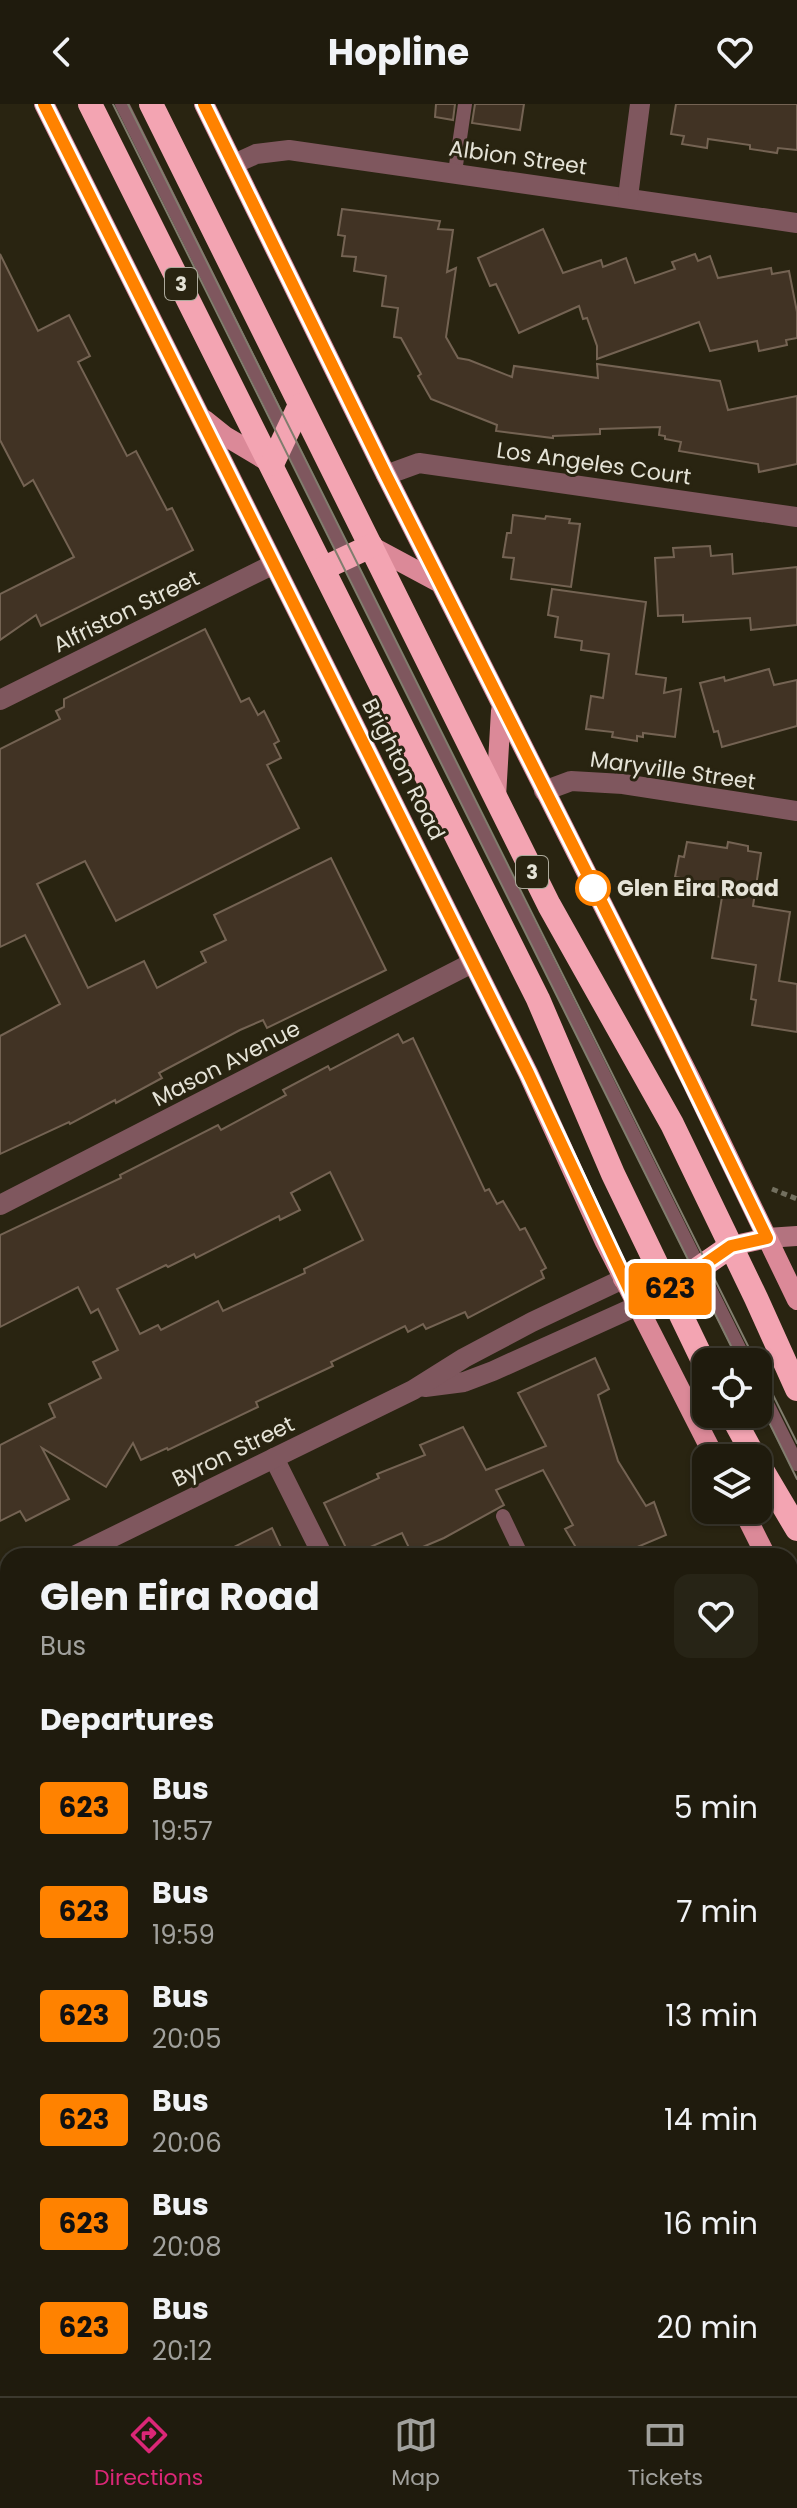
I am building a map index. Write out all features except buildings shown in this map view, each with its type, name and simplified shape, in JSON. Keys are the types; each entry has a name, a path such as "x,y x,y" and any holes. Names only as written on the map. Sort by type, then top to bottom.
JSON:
{"highway":[{"name":"Brighton Road","path":"90,104 538,999 613,1174 697,1348"},
{"name":"3","path":"151,104 570,947 672,1124 797,1389"},
{"path":"272,464 300,405"},
{"path":"324,568 371,546"},
{"path":"669,1289 697,1262 731,1246"},
{"path":"658,1266 697,1262"},
{"path":"772,1486 797,1529"}],"main road":[{"name":"Brighton Road","path":"44,104 528,1073 623,1279 708,1444"},
{"path":"204,104 501,707 669,1036 797,1300"},
{"path":"199,413 225,436 272,464"},
{"path":"371,546 440,583"},
{"path":"496,797 501,707"},
{"path":"731,1246 767,1238 797,1236"},
{"name":"Byron Street","path":"623,1279 658,1266"},
{"name":"Byron Street","path":"637,1306 669,1289"},
{"path":"750,1524 762,1548"}],"street":[{"path":"628,197 640,104"},
{"name":"Albion Street","path":"234,164 256,154 289,150 797,223"},
{"name":"Los Angeles Court","path":"386,475 419,463 797,517"},
{"name":"Alfriston Street","path":"0,700 272,565"},
{"name":"Maryville Street","path":"544,791 571,781 623,784 797,811"},
{"name":"Mason Avenue","path":"0,1205 472,963"},
{"name":"Byron Street","path":"90,1548 413,1390 473,1353 623,1279"},
{"name":"Byron Street","path":"413,1390 464,1382 483,1375 637,1306"},
{"path":"274,1458 319,1548"}],"lane":[{"path":"122,104 739,1348"},
{"path":"455,172 465,104"},
{"path":"772,1414 797,1464"},
{"path":"503,1516 518,1548"}],"path":[{"path":"772,1189 797,1199"}],"tram line":[{"path":"113,104 732,1348"},
{"path":"128,104 749,1348"},
{"path":"772,1393 797,1443"},
{"path":"772,1428 797,1479"}],"bus line":[{"name":"623","path":"44,104 528,1073 637,1306 669,1289 731,1246 767,1238 204,104"}],"place":[{"name":"Glen Eira Road","path":"593,888"}]}
